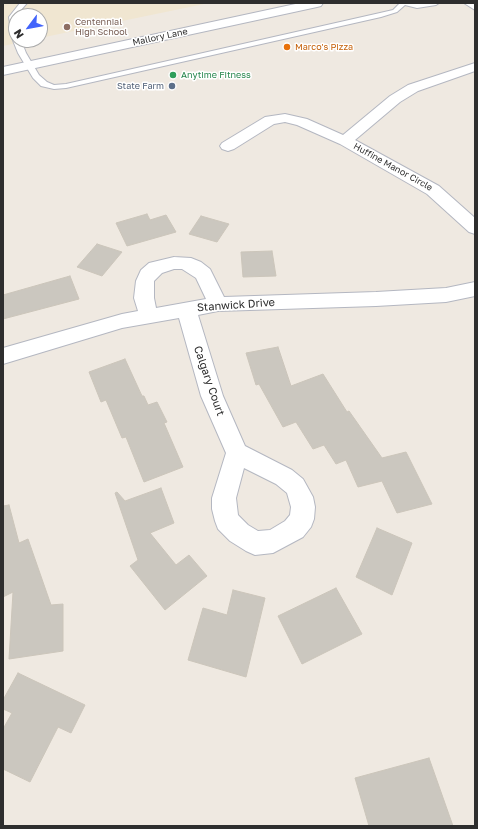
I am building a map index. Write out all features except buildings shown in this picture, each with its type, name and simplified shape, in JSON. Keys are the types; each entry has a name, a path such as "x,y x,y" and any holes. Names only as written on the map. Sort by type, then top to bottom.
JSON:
{"street":[{"name":"Mallory Lane","path":"3,71 317,3"},
{"path":"30,48 37,49"},
{"name":"Huffine Manor Circle","path":"345,141 395,99 413,88 475,67"},
{"name":"Huffine Manor Circle","path":"228,146 270,120 285,118 302,122 345,141 434,190 475,228"},
{"path":"149,316 144,298 145,281 148,275 156,268 174,263 184,263 194,267 203,274 218,304"},
{"name":"Stanwick Drive","path":"3,356 122,321 186,308 218,304 384,298 446,294 475,289"},
{"name":"Calgary Court","path":"186,308 212,396 237,453"}],"lane":[{"path":"17,48 36,76 44,84 54,87 66,86 380,15 395,11 404,3 417,6 436,3"},
{"path":"468,3 475,8"}],"shaded area":[{"name":"Centennial High School","path":"3,3 209,3 48,36 48,8 8,8 8,45 3,46"}],"place":[{"name":"Centennial High School","path":"67,27"},
{"name":"Marco's Pizza","path":"287,47"},
{"name":"Anytime Fitness","path":"173,75"},
{"name":"State Farm","path":"172,86"}]}
